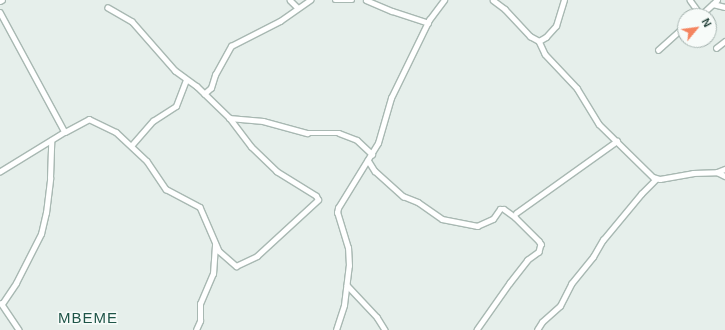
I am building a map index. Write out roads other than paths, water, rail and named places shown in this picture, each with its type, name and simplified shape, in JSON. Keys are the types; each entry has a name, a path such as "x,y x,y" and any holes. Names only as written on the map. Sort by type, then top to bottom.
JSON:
{"street":[{"path":"290,0 298,8"},
{"path":"204,94 211,88 215,75 231,46 280,22 310,0"},
{"path":"335,0 352,0"},
{"path":"366,0 392,11 428,23"},
{"path":"336,330 341,318 347,286 348,248 337,213 342,199 378,143 391,98 428,23 444,0"},
{"path":"493,0 506,9 530,36 539,41 546,54 577,88 600,124 656,179"},
{"path":"539,41 546,37 556,26 564,0"},
{"path":"708,8 717,0"},
{"path":"713,4 725,7"},
{"path":"0,172 89,119 116,132 147,161 166,190 200,207 215,242 224,258 236,266 257,256 318,199 277,172 251,147 229,118 204,94 175,71 132,22 108,8"},
{"path":"0,12 65,132"},
{"path":"658,50 677,33"},
{"path":"717,47 725,41"},
{"path":"131,146 153,121 176,106 186,80"},
{"path":"229,118 263,121 308,133 338,133 357,140 372,154"},
{"path":"19,330 1,302 16,283 41,234 46,213 50,178 51,141"},
{"path":"516,213 617,142"},
{"path":"368,160 374,171 403,196 418,202 442,219 477,226 493,219 500,209 504,209 515,217 541,244 539,252 528,260 477,330"},
{"path":"537,330 542,322 560,306 571,284 593,257 603,240 624,214 656,179 693,173 717,172 725,169"},
{"path":"717,172 725,176"},
{"path":"196,330 200,321 200,304 212,274 215,242"},
{"path":"347,286 386,330"}],"district":[{"name":"MBEME","path":"88,318"}]}
